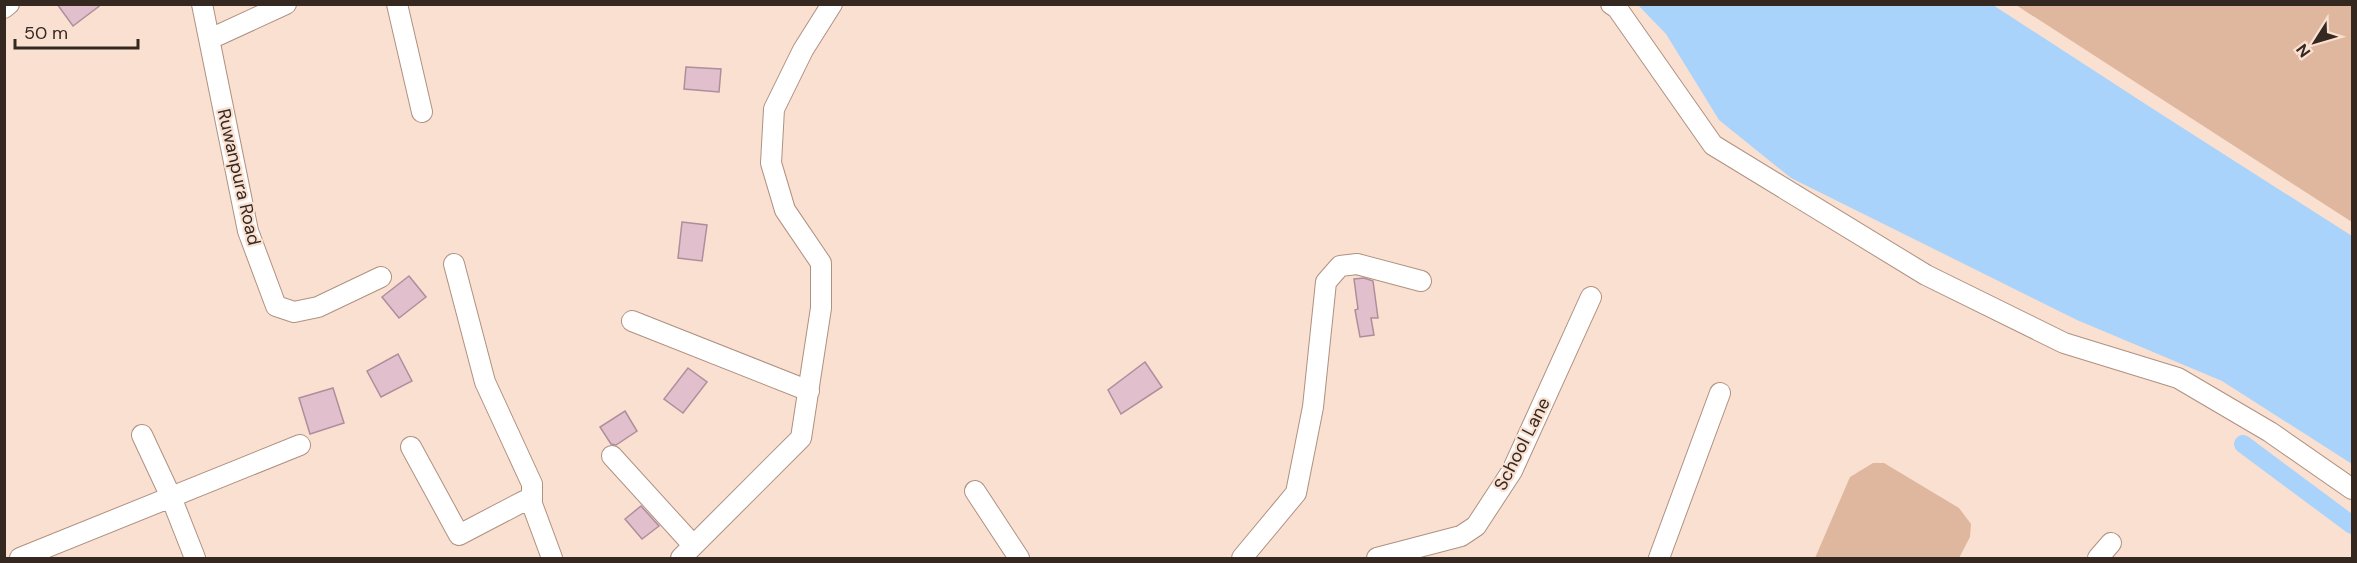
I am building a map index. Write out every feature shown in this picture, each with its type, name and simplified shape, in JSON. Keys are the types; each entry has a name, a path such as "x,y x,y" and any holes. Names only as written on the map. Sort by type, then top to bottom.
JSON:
{"street":[{"path":"4,8 9,4"},
{"name":"Ruwanpura Road","path":"202,4 248,231 276,306 294,312 318,307 381,277"},
{"path":"210,39 286,4"},
{"path":"397,4 422,112"},
{"path":"612,456 687,552 801,438 821,308 821,263 785,210 771,163 774,109 803,50 832,4"},
{"path":"1611,4 1617,8 1713,146 1926,275 2064,343 2178,378 2270,432 2352,489"},
{"path":"454,264 484,382 532,484 532,504 552,558"},
{"path":"1242,558 1296,493 1313,407 1326,282 1341,266 1357,264 1421,281"},
{"name":"School Lane","path":"1377,558 1461,536 1476,526 1512,471 1591,297"},
{"path":"632,321 809,391"},
{"path":"1659,558 1720,393"},
{"path":"142,435 171,497 195,558"},
{"path":"20,558 300,445"},
{"path":"411,447 459,535 524,501 532,504"},
{"path":"975,491 1019,558"},
{"path":"2098,558 2111,543"}],"shaded area":[{"path":"2016,5 2352,5 2352,222"},
{"path":"1873,463 1884,463 1959,508 1971,524 1970,537 1959,558 1815,558 1850,477"}],"water":[{"path":"1638,5 1993,5 2352,236 2352,464 2222,381 2077,320 1791,178 1719,120 1666,34"}],"building":[{"path":"57,4 102,4 73,26"},
{"path":"686,67 721,69 719,92 684,89"},
{"path":"682,222 707,225 702,261 678,258"},
{"path":"409,276 426,297 399,318 382,297"},
{"path":"1364,278 1373,281 1378,318 1371,318 1374,335 1360,337 1355,310 1358,309 1354,279"},
{"path":"398,354 412,381 381,397 367,371"},
{"path":"1145,362 1162,387 1121,414 1108,390"},
{"path":"688,368 707,382 683,413 664,399"},
{"path":"333,388 344,423 310,434 299,398"},
{"path":"625,411 637,431 616,445 611,444 600,427"},
{"path":"641,506 659,526 642,539 625,519"}],"waterway":[{"path":"2243,444 2352,525"}]}
